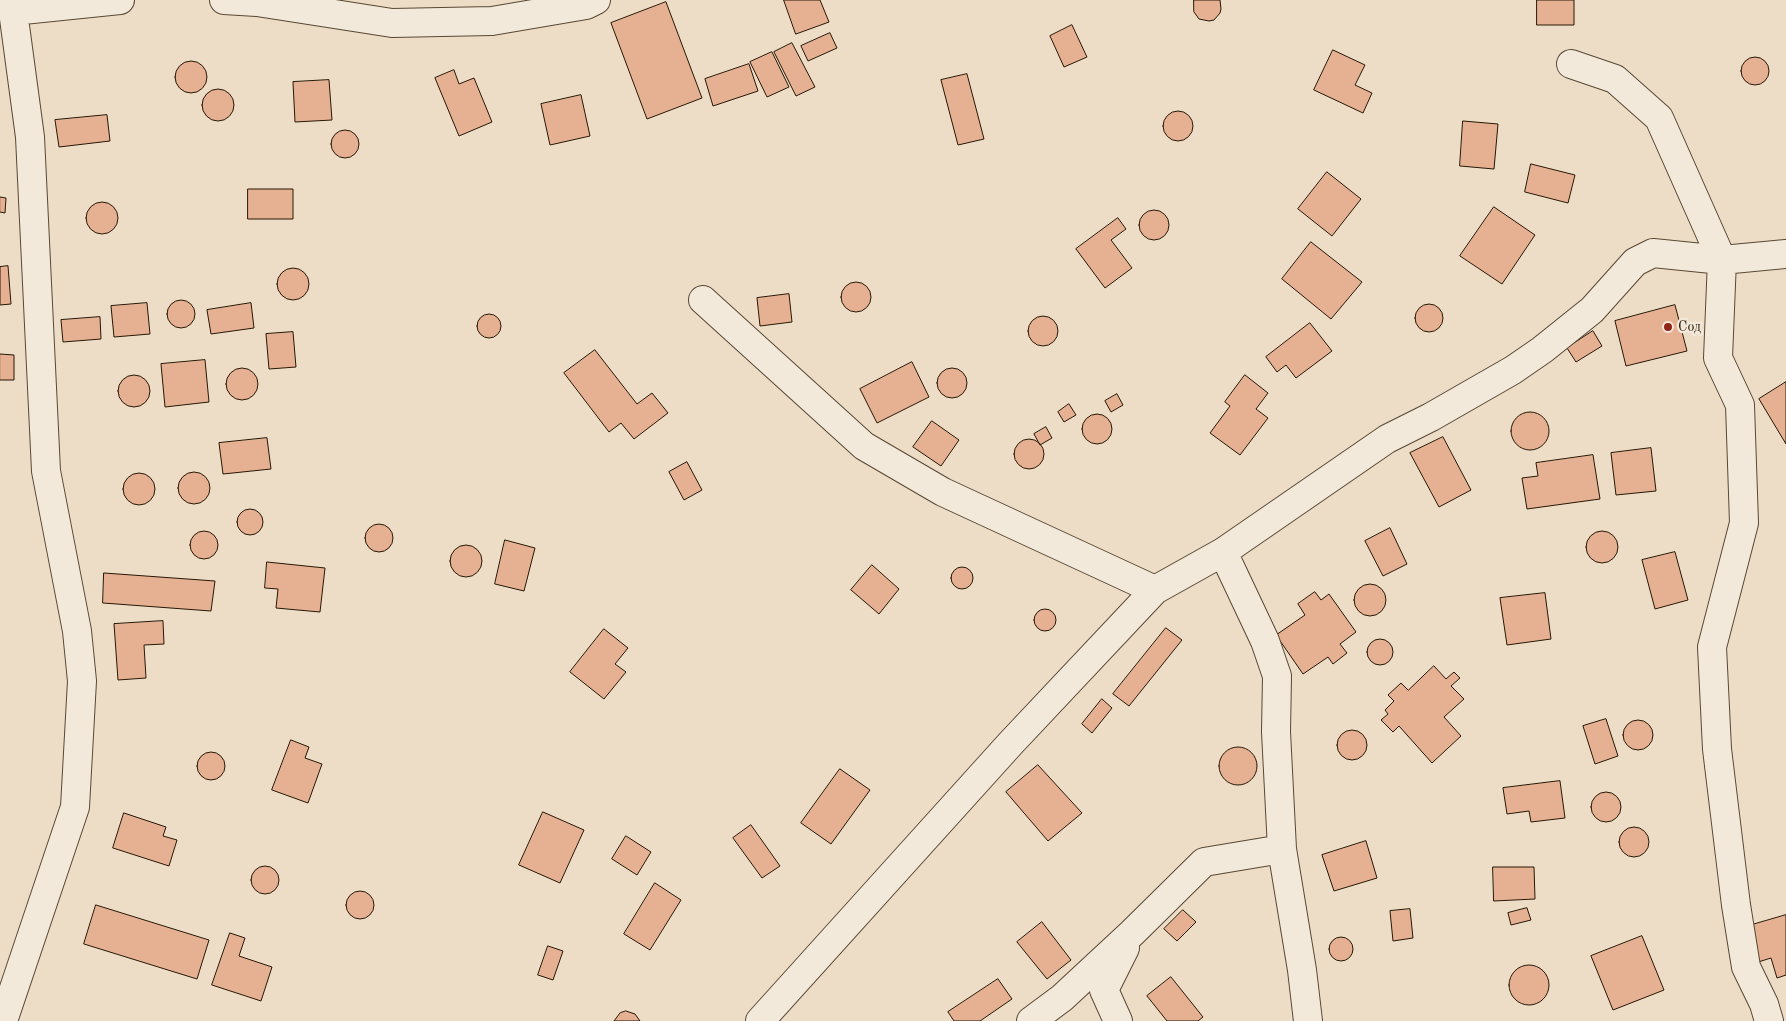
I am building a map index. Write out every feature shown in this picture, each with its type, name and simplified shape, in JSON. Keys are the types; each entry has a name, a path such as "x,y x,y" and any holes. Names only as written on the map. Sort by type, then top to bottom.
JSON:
{"street":[{"path":"2,1020 75,807 82,681 77,631 46,471 30,137 9,6 120,0"},
{"path":"224,0 257,2 392,23 492,21 586,4 596,0"},
{"path":"1571,64 1615,79 1659,118 1722,260 1718,358 1740,405 1744,522 1712,647 1717,749 1746,967 1764,1004 1769,1021"},
{"path":"760,1021 1010,744 1154,590 1223,552 1387,439 1431,417 1512,370 1542,350 1592,310 1636,262 1653,254 1722,260 1786,254"},
{"path":"703,300 864,446 943,492 1154,590"},
{"path":"1223,552 1265,641 1277,676 1276,732 1282,849 1302,970 1308,1021"},
{"path":"1031,1021 1062,998 1204,862 1282,849"},
{"path":"1118,1021 1104,990 1132,933"}],"building":[{"path":"784,0 820,0 829,22 796,34"},
{"path":"1194,0 1220,0 1220,13 1214,20 1199,19 1194,12"},
{"path":"1537,0 1574,0 1574,25 1537,25"},
{"path":"666,2 702,98 647,119 611,23"},
{"path":"1072,25 1087,57 1064,67 1050,36"},
{"path":"830,33 837,48 808,61 801,46"},
{"path":"792,43 815,87 796,96 774,52"},
{"path":"1333,50 1365,65 1355,85 1372,93 1363,113 1314,90"},
{"path":"772,52 789,87 767,97 750,62"},
{"path":"1755,57 1765,61 1769,71 1765,81 1755,85 1745,81 1741,71 1745,61"},
{"path":"191,61 197,62 202,66 206,71 206,83 202,88 197,92 191,93 185,92 180,88 176,83 175,77 176,71 180,66 185,62"},
{"path":"749,64 758,91 713,106 705,79"},
{"path":"454,70 459,84 474,78 492,122 459,136 435,78"},
{"path":"967,74 984,139 958,145 941,80"},
{"path":"329,80 332,120 295,122 293,82"},
{"path":"218,89 224,90 229,94 233,99 233,111 229,116 224,120 218,121 212,120 207,116 203,111 202,105 203,99 207,94 212,90"},
{"path":"581,95 590,136 550,145 541,104"},
{"path":"1178,111 1189,115 1193,126 1189,137 1178,141 1167,137 1163,126 1167,115"},
{"path":"107,115 110,141 59,147 55,120"},
{"path":"1463,121 1498,124 1494,169 1460,166"},
{"path":"345,130 355,134 359,144 355,154 345,158 335,154 331,144 335,134"},
{"path":"1531,164 1575,175 1568,203 1525,192"},
{"path":"1327,172 1361,199 1332,236 1298,209"},
{"path":"248,189 293,189 293,219 248,219"},
{"path":"0,197 6,198 5,213 0,212"},
{"path":"102,202 108,203 113,207 117,212 117,224 113,229 108,233 102,234 96,233 91,229 87,224 86,218 87,212 91,207 96,203"},
{"path":"1494,207 1535,235 1502,284 1460,256"},
{"path":"1154,210 1165,214 1169,225 1165,236 1154,240 1143,236 1139,225 1143,214"},
{"path":"1118,218 1126,229 1111,240 1132,268 1105,288 1076,249"},
{"path":"1311,242 1362,282 1331,319 1282,279"},
{"path":"8,266 11,304 0,305 0,267"},
{"path":"293,268 299,269 304,273 308,278 308,290 304,295 299,299 293,300 287,299 282,295 278,290 277,284 278,278 282,273 287,269"},
{"path":"856,282 867,286 871,297 867,308 856,312 845,308 841,297 845,286"},
{"path":"789,294 792,322 760,326 757,298"},
{"path":"181,300 191,304 195,314 191,324 181,328 171,324 167,314 171,304"},
{"path":"147,303 150,334 114,337 111,306"},
{"path":"251,303 254,328 211,334 207,310"},
{"path":"1429,304 1439,308 1443,318 1439,328 1429,332 1419,328 1415,318 1419,308"},
{"path":"1675,305 1687,351 1626,366 1615,321"},
{"path":"489,314 497,318 501,326 497,334 489,338 481,334 477,326 481,318"},
{"path":"1043,316 1054,320 1058,331 1054,342 1043,346 1032,342 1028,331 1032,320"},
{"path":"100,317 101,339 63,342 61,320"},
{"path":"1310,323 1332,351 1296,378 1286,365 1277,372 1266,357"},
{"path":"1593,331 1602,346 1576,362 1567,348"},
{"path":"293,332 296,367 269,369 266,334"},
{"path":"595,350 637,404 652,393 668,413 634,439 621,423 609,432 564,373"},
{"path":"0,354 14,355 14,380 0,380"},
{"path":"205,360 209,402 165,407 161,364"},
{"path":"912,362 929,397 877,423 860,389"},
{"path":"242,368 248,369 253,373 257,378 257,390 253,395 248,399 242,400 236,399 231,395 227,390 226,384 227,378 231,373 236,369"},
{"path":"952,368 963,372 967,383 963,394 952,398 941,394 937,383 941,372"},
{"path":"134,375 145,380 150,391 145,402 134,407 123,402 118,391 123,380"},
{"path":"1245,375 1268,393 1256,409 1268,418 1240,455 1210,433 1230,406 1225,402"},
{"path":"1786,382 1786,444 1759,399"},
{"path":"1117,394 1123,405 1111,412 1105,401"},
{"path":"1069,404 1076,415 1064,422 1058,412"},
{"path":"1530,412 1544,417 1549,431 1544,445 1530,450 1516,445 1511,431 1516,417"},
{"path":"1097,414 1108,418 1112,429 1108,440 1097,444 1086,440 1082,429 1086,418"},
{"path":"932,421 959,440 941,466 913,447"},
{"path":"1046,427 1052,438 1040,445 1034,434"},
{"path":"1443,437 1471,490 1439,507 1410,453"},
{"path":"267,438 271,469 223,474 219,443"},
{"path":"1029,439 1040,443 1044,454 1040,465 1029,469 1018,465 1014,454 1018,443"},
{"path":"1651,448 1656,491 1616,495 1611,453"},
{"path":"1593,455 1600,499 1527,509 1522,478 1538,476 1536,463"},
{"path":"687,462 702,490 684,500 669,472"},
{"path":"194,472 200,473 205,477 209,482 209,494 205,499 200,503 194,504 188,503 183,499 179,494 178,488 179,482 183,477 188,473"},
{"path":"139,473 145,474 150,478 154,483 154,495 150,500 145,504 139,505 133,504 128,500 124,495 123,489 124,483 128,478 133,474"},
{"path":"250,509 259,513 263,522 259,531 250,535 241,531 237,522 241,513"},
{"path":"379,524 389,528 393,538 389,548 379,552 369,548 365,538 369,528"},
{"path":"1390,528 1407,564 1383,576 1365,541"},
{"path":"204,531 214,535 218,545 214,555 204,559 194,555 190,545 194,535"},
{"path":"1602,531 1613,536 1618,547 1613,558 1602,563 1591,558 1586,547 1591,536"},
{"path":"505,540 535,548 524,591 495,584"},
{"path":"466,545 472,546 477,550 481,555 481,567 477,572 472,576 466,577 460,576 455,572 451,567 450,561 451,555 455,550 460,546"},
{"path":"1675,552 1688,600 1655,609 1642,560"},
{"path":"267,562 325,568 320,612 276,608 278,589 265,588"},
{"path":"872,565 899,589 879,614 851,590"},
{"path":"962,567 970,570 973,578 970,586 962,589 954,586 951,578 954,570"},
{"path":"104,573 215,581 211,611 103,603"},
{"path":"1370,584 1381,589 1386,600 1381,611 1370,616 1359,611 1354,600 1359,589"},
{"path":"1315,592 1321,600 1329,594 1356,632 1340,644 1347,653 1333,664 1328,657 1303,674 1276,635 1305,615 1298,604"},
{"path":"1545,593 1551,639 1507,645 1500,598"},
{"path":"1045,609 1053,612 1056,620 1053,628 1045,631 1037,628 1034,620 1037,612"},
{"path":"163,621 164,644 144,645 146,678 118,680 114,624"},
{"path":"1166,628 1182,640 1129,706 1113,694"},
{"path":"604,629 628,648 615,664 626,672 604,699 570,672"},
{"path":"1380,639 1389,643 1393,652 1389,661 1380,665 1371,661 1367,652 1371,643"},
{"path":"1434,666 1446,679 1454,672 1460,678 1451,686 1464,699 1444,717 1461,736 1432,763 1399,726 1393,732 1381,720 1388,714 1385,710 1394,701 1388,695 1401,683 1408,690"},
{"path":"1102,699 1112,708 1092,733 1082,724"},
{"path":"1606,719 1618,756 1595,764 1583,726"},
{"path":"1638,720 1649,724 1653,735 1649,746 1638,750 1627,746 1623,735 1627,724"},
{"path":"1352,730 1363,734 1367,745 1363,756 1352,760 1341,756 1337,745 1341,734"},
{"path":"291,740 309,747 305,758 322,764 308,803 272,790"},
{"path":"1238,747 1252,752 1257,766 1252,780 1238,785 1224,780 1219,766 1224,752"},
{"path":"211,752 221,756 225,766 221,776 211,780 201,776 197,766 201,756"},
{"path":"1038,765 1082,813 1048,841 1006,792"},
{"path":"840,769 870,790 831,844 801,823"},
{"path":"1560,781 1565,818 1531,822 1529,811 1507,814 1503,788"},
{"path":"1606,792 1617,796 1621,807 1617,818 1606,822 1595,818 1591,807 1595,796"},
{"path":"543,812 584,830 560,883 519,865"},
{"path":"124,813 166,827 163,836 177,840 169,866 113,848"},
{"path":"751,825 780,866 762,878 733,838"},
{"path":"1634,827 1640,828 1648,836 1648,848 1640,856 1634,857 1628,856 1620,848 1619,842 1620,836 1628,828"},
{"path":"626,836 651,852 637,875 612,859"},
{"path":"1366,841 1377,878 1334,891 1322,855"},
{"path":"265,866 275,870 279,880 275,890 265,894 255,890 251,880 255,870"},
{"path":"1493,867 1534,867 1535,899 1494,901"},
{"path":"655,883 681,900 650,950 624,934"},
{"path":"360,891 370,895 374,905 370,915 360,919 350,915 346,905 350,895"},
{"path":"96,905 209,940 197,979 84,944"},
{"path":"1527,908 1531,920 1511,925 1508,913"},
{"path":"1410,909 1413,938 1393,941 1390,911"},
{"path":"1183,910 1196,922 1177,941 1164,929"},
{"path":"1786,915 1786,975 1777,978 1771,958 1755,963 1745,927"},
{"path":"1042,922 1071,960 1047,979 1017,942"},
{"path":"230,933 245,938 239,956 272,967 261,1001 212,985"},
{"path":"1642,936 1664,990 1613,1010 1591,956"},
{"path":"1341,937 1350,940 1353,949 1350,958 1341,961 1332,958 1329,949 1332,940"},
{"path":"548,946 563,951 553,980 538,975"},
{"path":"1529,965 1540,968 1546,974 1549,985 1546,996 1540,1002 1529,1005 1518,1002 1512,996 1509,985 1512,974 1518,968"},
{"path":"1171,977 1203,1017 1198,1021 1167,1021 1147,996"},
{"path":"998,979 1012,999 980,1021 954,1021 948,1012"},
{"path":"626,1011 635,1014 640,1021 614,1021 620,1013"}],"place":[{"name":"Сод","path":"1668,327"}]}
